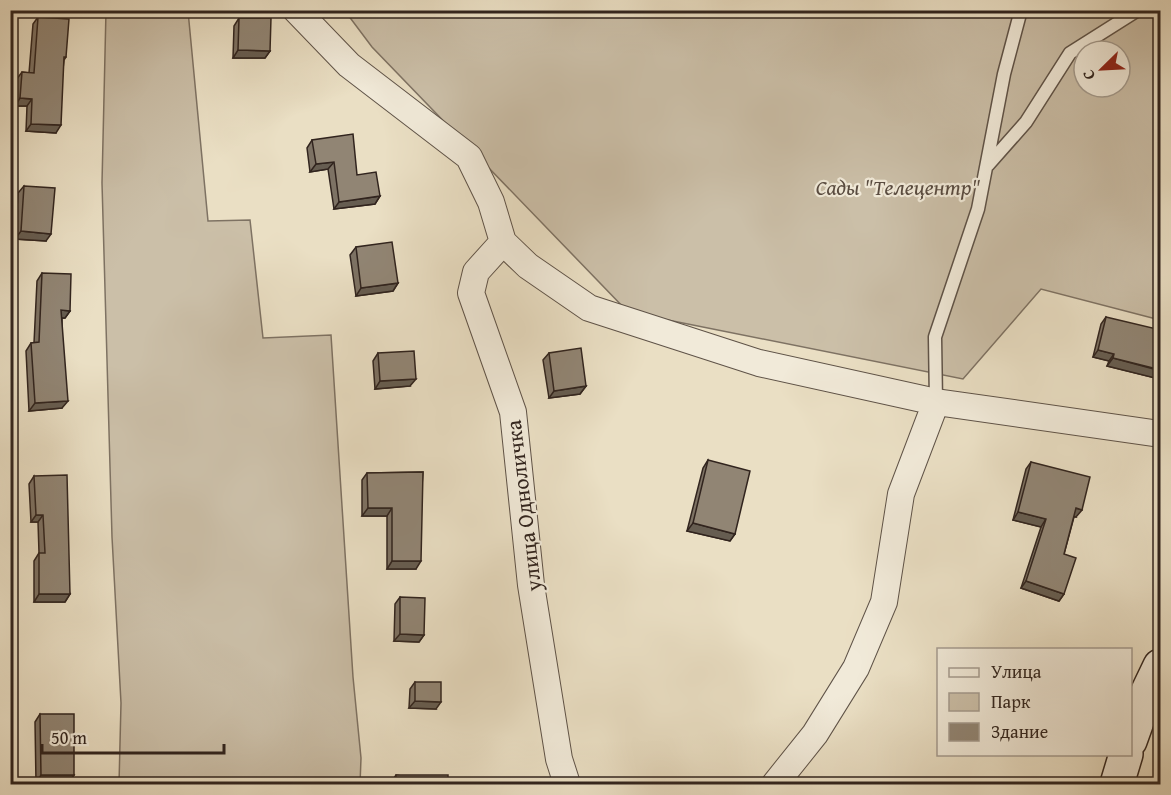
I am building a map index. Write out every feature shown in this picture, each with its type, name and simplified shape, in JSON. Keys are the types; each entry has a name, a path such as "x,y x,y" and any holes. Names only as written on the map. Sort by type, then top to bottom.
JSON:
{"street":[{"path":"297,10 350,65 469,157 484,187 504,242 528,266 589,308 759,363 936,402 1161,434"},
{"name":"улица Одноличка","path":"504,242 476,272 471,293 513,412 531,585 559,759 567,784"},
{"path":"774,784 814,734 850,677 884,602 902,494 936,402"},
{"path":"1132,738 1148,691 1161,666"},
{"path":"1116,784 1125,756"}],"lane":[{"path":"936,402 935,337 978,209 1004,74 1021,10"},
{"path":"987,166 1026,122 1070,53 1138,10"}],"green space":[{"path":"106,11 188,11 208,221 250,220 263,338 331,335 353,677 361,758 360,784 119,784 121,703 112,537 102,183"},
{"name":"Сады \"Телецентр\"","path":"345,11 1160,11 1160,320 1041,289 963,379 628,312 372,47"}],"building":[{"path":"38,17 69,19 66,57 64,57 61,125 31,124 32,99 20,98 22,72 34,73"},
{"path":"239,18 271,18 270,51 238,50"},
{"path":"353,134 357,175 376,172 380,196 339,202 334,162 316,164 312,140"},
{"path":"24,186 55,188 51,234 21,231"},
{"path":"392,242 398,283 361,288 356,247"},
{"path":"42,273 71,274 70,311 61,310 68,401 35,403 31,343 39,342"},
{"path":"1106,317 1161,330 1161,370 1113,358 1114,354 1098,350"},
{"path":"581,348 586,386 554,391 549,353"},
{"path":"414,351 416,379 380,381 378,353"},
{"path":"708,460 750,471 735,534 693,523"},
{"path":"1031,462 1090,477 1082,510 1076,508 1064,554 1076,558 1064,594 1026,581 1046,519 1018,512"},
{"path":"423,472 421,561 392,561 392,508 368,508 367,473"},
{"path":"67,475 70,594 39,594 39,553 45,553 43,515 36,515 34,476"},
{"path":"400,597 425,598 424,635 400,634"},
{"path":"415,682 441,682 441,702 415,701"},
{"path":"40,714 74,714 74,775 41,775"},
{"path":"396,775 448,775 448,784 396,784"}]}
